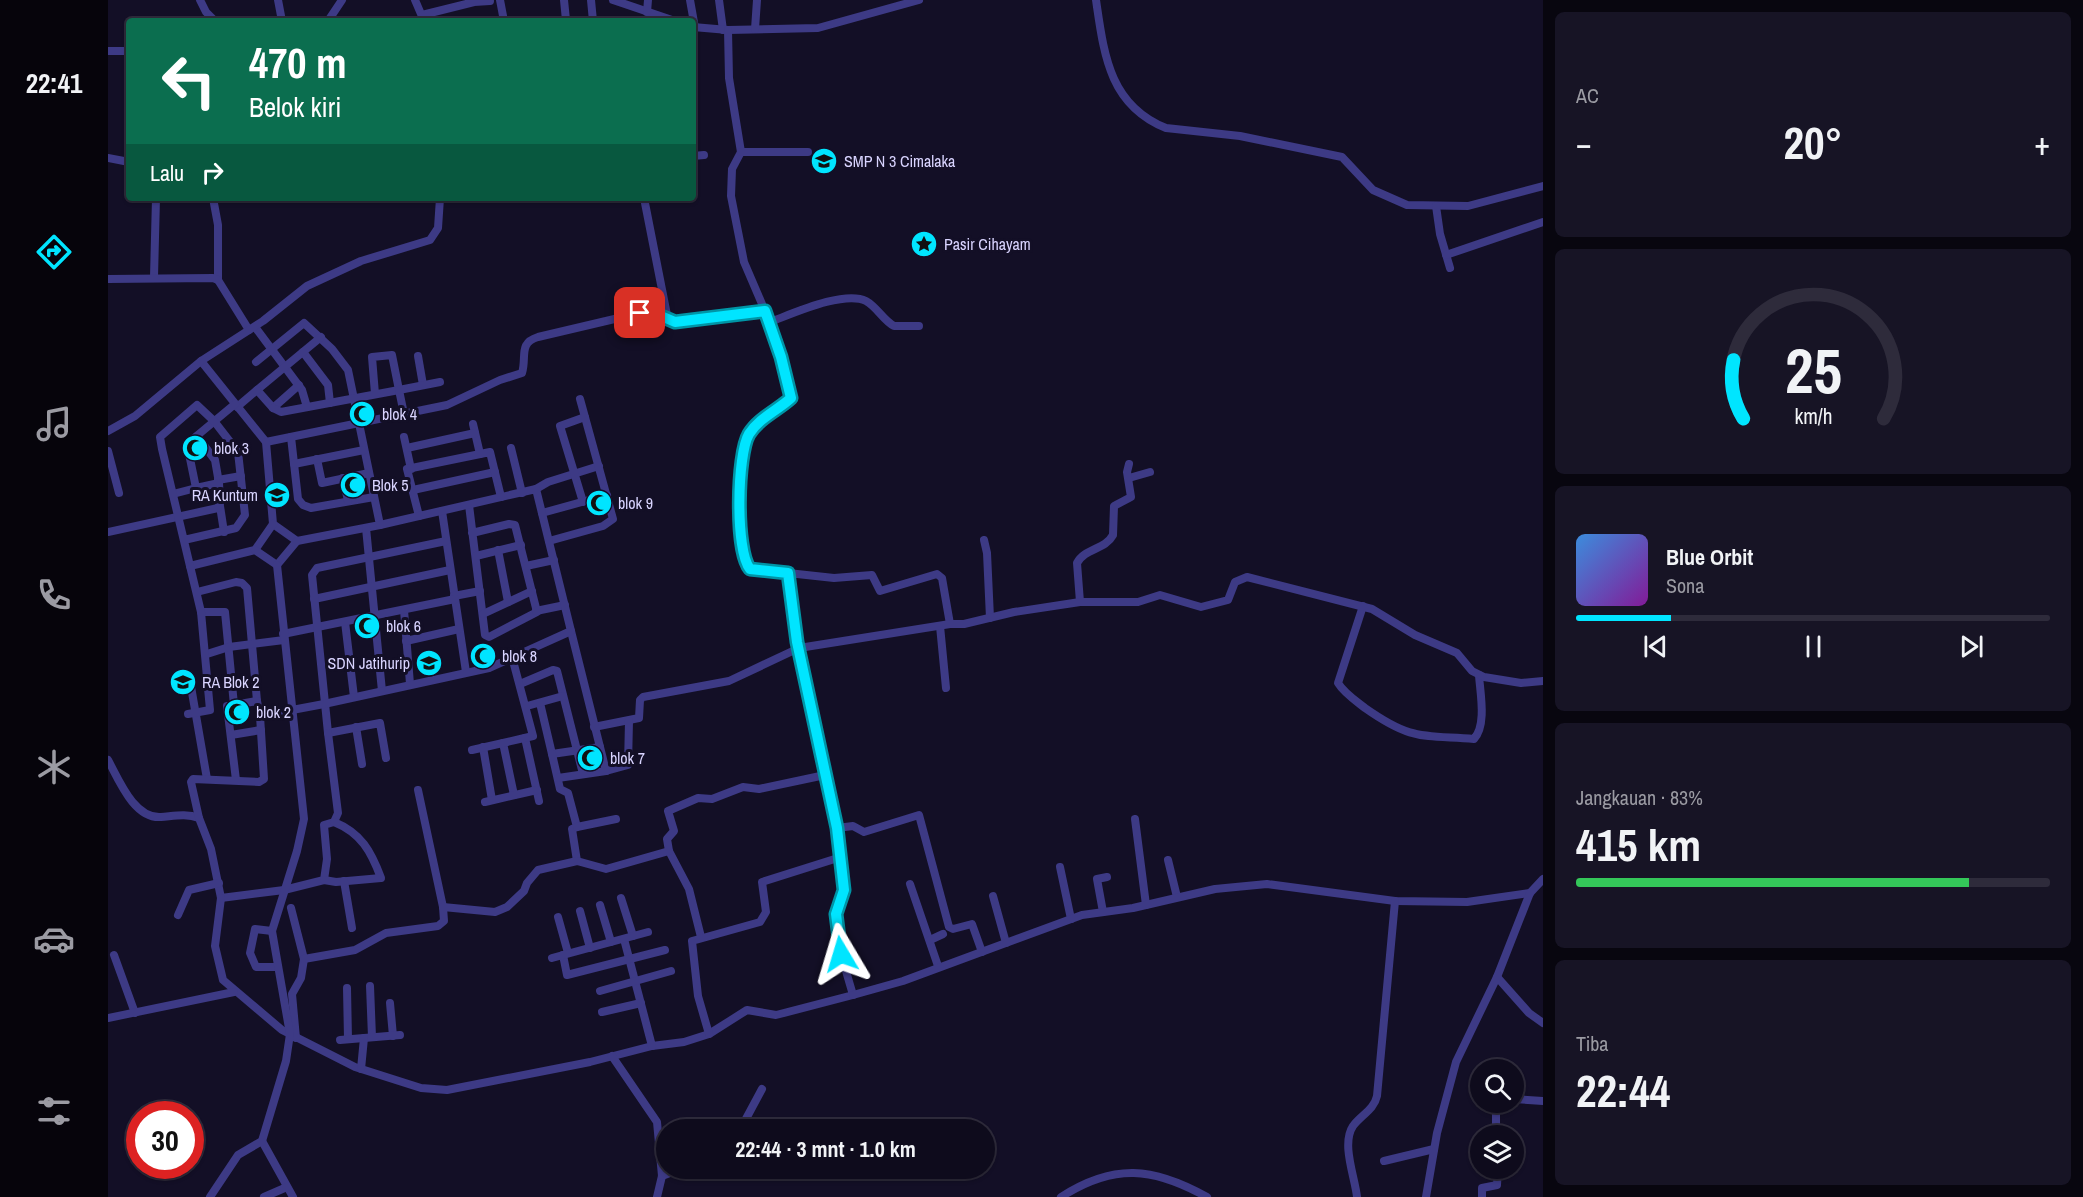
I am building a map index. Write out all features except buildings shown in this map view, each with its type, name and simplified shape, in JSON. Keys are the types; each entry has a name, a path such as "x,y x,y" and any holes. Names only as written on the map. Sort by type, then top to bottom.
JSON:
{"street":[{"path":"201,0 206,12 212,18"},
{"path":"278,0 281,18"},
{"path":"330,18 342,0"},
{"path":"415,0 423,18 474,2 490,1"},
{"path":"500,0 503,18"},
{"path":"564,0 566,18"},
{"path":"591,0 593,18"},
{"path":"613,0 666,18"},
{"path":"647,12 648,0"},
{"path":"690,0 693,18"},
{"path":"719,0 726,30 729,78 741,152 732,169 731,196 734,218 744,262 770,322 792,396 760,422 748,436 740,494 740,529 745,561 750,569 834,578 872,575 880,591 937,574 942,578 950,624"},
{"path":"755,29 757,0"},
{"path":"696,27 726,30 818,28 919,0"},
{"path":"1096,0 1112,80 1129,103 1150,121 1166,128 1240,136 1342,157 1374,190 1407,205 1468,206 1543,186"},
{"path":"108,51 126,51"},
{"path":"741,152 808,152"},
{"path":"696,156 704,155"},
{"path":"108,158 126,161"},
{"path":"154,277 156,201"},
{"path":"214,201 218,225 218,280 252,328 299,385 305,394 307,407"},
{"path":"108,431 142,411 201,361 252,328 307,286 361,261 430,240 438,228 440,201"},
{"path":"645,201 668,321"},
{"path":"1436,206 1440,234 1450,268"},
{"path":"1446,255 1543,222"},
{"path":"108,279 208,277 218,280"},
{"path":"770,322 832,301 852,298 867,302 894,326 919,326"},
{"path":"266,442 447,405 522,373 524,347 530,339 605,319 654,313 668,321 706,319 765,311"},
{"path":"256,362 302,324 307,324 347,368 380,525"},
{"path":"196,488 186,447 214,421 257,390 321,337"},
{"path":"303,352 326,380 330,403"},
{"path":"375,394 373,357 392,355 404,414"},
{"path":"417,356 423,385"},
{"path":"190,566 255,550 273,524 266,442 201,361"},
{"path":"257,390 279,412 440,382"},
{"path":"273,408 299,385"},
{"path":"549,541 612,522 607,495 580,399"},
{"path":"184,540 236,528 245,515 238,452 214,421 197,405 160,437 190,566 198,592 207,654 210,710"},
{"path":"583,502 560,426 585,417"},
{"path":"473,424 480,454"},
{"path":"407,448 475,433"},
{"path":"197,436 215,460 224,532"},
{"path":"291,437 298,500 303,505 311,508 374,497"},
{"path":"404,437 411,469"},
{"path":"511,448 522,492"},
{"path":"294,464 364,450"},
{"path":"108,451 111,471 119,493"},
{"path":"419,516 407,469 490,452 501,497"},
{"path":"316,459 322,483 369,473"},
{"path":"1080,602 1077,563 1087,552 1111,540 1115,529 1114,506 1131,496 1129,464"},
{"path":"293,1036 277,967 272,931 303,826 277,565 297,541 380,525 537,489 548,482 599,466"},
{"path":"413,490 495,472"},
{"path":"1129,478 1150,472"},
{"path":"173,494 241,476"},
{"path":"343,478 348,501"},
{"path":"537,489 606,771"},
{"path":"542,513 607,495"},
{"path":"469,505 485,635 489,638 532,617 536,611 565,605"},
{"path":"108,532 214,510 220,506"},
{"path":"442,511 466,672"},
{"path":"273,524 297,541"},
{"path":"472,532 513,524 521,545 536,611"},
{"path":"366,528 382,691"},
{"path":"984,540 987,553 990,618"},
{"path":"334,822 338,813 324,704 312,575 317,568 446,541"},
{"path":"476,556 521,545"},
{"path":"255,550 277,565"},
{"path":"498,550 508,602"},
{"path":"526,567 554,560"},
{"path":"314,599 450,570"},
{"path":"788,573 799,648 837,828 844,890 836,914 841,954 853,995"},
{"path":"594,727 639,718 640,700 643,697 729,681 799,648 990,618 1042,606 1080,602 1138,602 1160,595 1201,607 1228,600 1235,582 1247,577 1363,606 1441,648 1457,653 1468,667 1479,675 1521,683 1543,681"},
{"path":"198,592 236,582 244,584 261,730 264,779 259,782 193,779 191,782 199,818 219,883 221,898 215,946 217,963 223,980 234,992 293,1036 361,1069 421,1088 447,1090 652,1046 684,1042 709,1034 747,1010 776,1015 903,981 1071,919 1215,889 1267,884 1395,901 1467,902 1530,893"},
{"path":"207,654 480,591"},
{"path":"483,614 532,591"},
{"path":"1363,606 1338,683 1349,695 1390,725 1421,736 1474,739 1479,731 1481,706 1479,675"},
{"path":"404,610 410,684"},
{"path":"201,612 225,612 229,648 231,735 236,780"},
{"path":"345,622 354,697"},
{"path":"940,626 946,688"},
{"path":"406,641 459,629"},
{"path":"260,716 489,668 571,631"},
{"path":"512,657 527,706 529,737 539,801"},
{"path":"520,684 555,670 583,774"},
{"path":"189,675 198,712 207,779"},
{"path":"527,706 563,696"},
{"path":"188,714 258,701"},
{"path":"540,703 560,789 569,796 577,827"},
{"path":"558,778 606,771 628,765 629,721"},
{"path":"328,733 378,722 382,725 386,758"},
{"path":"356,727 362,764"},
{"path":"231,735 261,730"},
{"path":"472,750 547,733"},
{"path":"503,743 514,795"},
{"path":"483,747 488,801 537,790"},
{"path":"552,754 600,747"},
{"path":"108,760 136,806 150,817 184,815 199,818"},
{"path":"701,937 689,889 675,867 669,851 668,839 674,831 668,816 670,809 701,797 712,799 743,787 759,789 825,775"},
{"path":"304,959 355,950 393,930 438,926 444,921 418,790"},
{"path":"837,828 853,826 864,832 919,815 949,927 953,929 972,924 982,952"},
{"path":"577,861 572,830 616,819"},
{"path":"1135,819 1146,905"},
{"path":"221,898 284,890 324,880 381,878 372,855 360,837 351,829 334,822 324,825 327,859 324,880"},
{"path":"443,907 495,912 502,910 524,891 538,870 577,861 606,868 669,851"},
{"path":"709,1034 698,996 692,942 701,937 763,919 766,912 762,882 841,857"},
{"path":"1168,860 1177,897"},
{"path":"1060,867 1071,919"},
{"path":"1103,912 1097,879 1107,877"},
{"path":"1426,1197 1434,1149 1456,1062 1497,977 1530,893 1543,879"},
{"path":"345,881 352,928"},
{"path":"178,915 189,890 219,883"},
{"path":"910,884 939,966"},
{"path":"993,896 1006,943"},
{"path":"621,898 633,936"},
{"path":"1357,1197 1348,1137 1353,1127 1372,1107 1377,1096 1395,901"},
{"path":"600,905 611,942"},
{"path":"210,1197 238,1155 262,1141 286,1062 293,1036 292,994 301,978 304,959 291,908"},
{"path":"580,911 590,948"},
{"path":"558,917 566,954 567,975 666,950"},
{"path":"272,931 255,929 250,953 256,967 277,967"},
{"path":"552,958 648,932"},
{"path":"930,940 943,934"},
{"path":"624,939 652,1046"},
{"path":"114,955 135,1013"},
{"path":"600,991 671,971"},
{"path":"1497,977 1529,1012 1543,1023"},
{"path":"361,1069 368,1038 370,986"},
{"path":"346,988 344,1040 396,1036 390,1003"},
{"path":"108,1018 234,992"},
{"path":"602,1012 641,1003"},
{"path":"612,1056 656,1121"},
{"path":"747,1119 762,1089"},
{"path":"1524,1100 1543,1101"},
{"path":"262,1141 293,1197"},
{"path":"1384,1161 1434,1149"},
{"path":"1061,1197 1077,1186 1124,1171 1144,1173 1171,1181 1207,1197"},
{"path":"657,1197 661,1179"},
{"path":"1482,1197 1482,1188 1497,1185 1497,1179"},
{"path":"264,1197 287,1187"}],"place":[{"name":"SMP N 3 Cimalaka","path":"824,161"},
{"name":"Pasir Cihayam","path":"924,244"},
{"name":"blok 4","path":"362,414"},
{"name":"blok 3","path":"195,448"},
{"name":"Blok 5","path":"353,485"},
{"name":"RA Kuntum","path":"277,495"},
{"name":"blok 9","path":"599,503"},
{"name":"blok 6","path":"367,626"},
{"name":"blok 8","path":"483,656"},
{"name":"SDN Jatihurip","path":"429,663"},
{"name":"RA Blok 2","path":"183,682"},
{"name":"blok 2","path":"237,712"},
{"name":"blok 7","path":"590,758"}],"route":[{"path":"640,313 654,313 663,316 668,321 675,322 765,311 781,357 792,396 752,430 744,445 740,529 745,561 750,569 788,573 797,642 837,828 844,890 836,907 841,954"}]}
